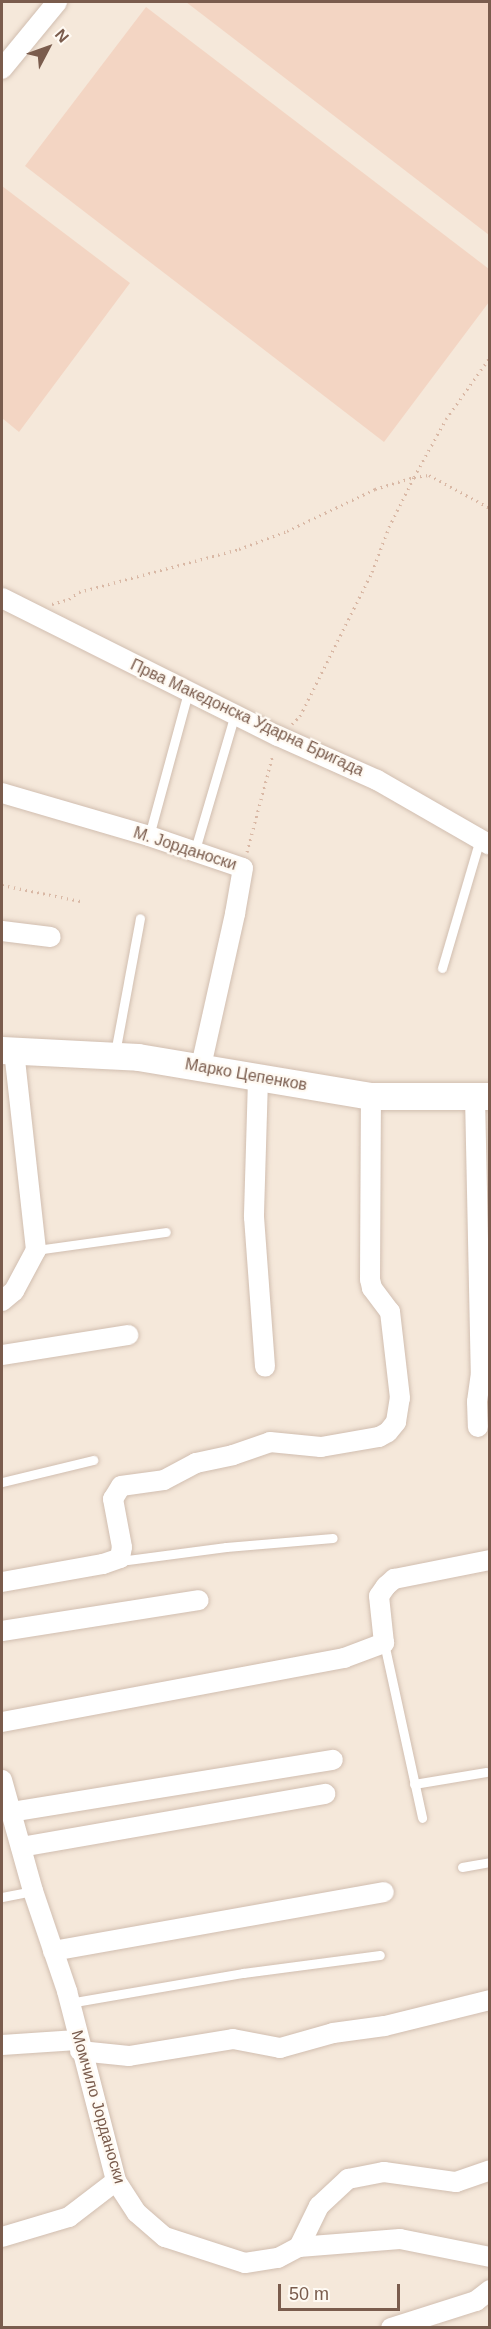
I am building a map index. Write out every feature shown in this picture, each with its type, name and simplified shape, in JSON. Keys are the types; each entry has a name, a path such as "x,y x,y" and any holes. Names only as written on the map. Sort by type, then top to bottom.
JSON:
{"street":[{"path":"2,69 57,2"},
{"name":"Прва Македонска Ударна Бригада","path":"2,598 278,736 376,780 485,842"},
{"name":"М. Јорданоски","path":"2,793 149,836 243,868 201,1066"},
{"path":"2,931 51,937"},
{"path":"2,1301 15,1291 36,1251 8,1050"},
{"name":"Марко Цепенков","path":"8,1050 114,1056 201,1066 258,1079 371,1096 482,1096"},
{"path":"258,1079 254,1217 265,1367"},
{"path":"2,1582 114,1562 122,1553 113,1499 121,1486 164,1480 196,1463 232,1455 270,1442 321,1447 379,1437 388,1432 396,1422 400,1398 390,1312 372,1288 370,1279 371,1096"},
{"path":"478,1427 477,1402 481,1373 482,1096"},
{"path":"2,1355 128,1335"},
{"path":"2,1722 344,1658 384,1643 379,1596 394,1579 489,1560"},
{"path":"2,1631 199,1600"},
{"path":"11,1812 333,1760"},
{"name":"Момчило Јорданоски","path":"2,1780 33,1891 69,2003 116,2181 137,2213 165,2237 245,2263 278,2258 299,2247 400,2239 489,2257"},
{"path":"21,1847 325,1794"},
{"path":"53,1951 384,1892"},
{"path":"2,2045 79,2045 129,2056 233,2038 280,2048 333,2033 385,2026 489,2001"},
{"path":"299,2247 319,2206 348,2179 384,2172 456,2182 489,2170"},
{"path":"2,2237 69,2217 116,2181"},
{"path":"392,2328 476,2301 489,2290"}],"lane":[{"path":"149,836 188,692"},
{"path":"194,853 235,714"},
{"path":"442,968 485,842"},
{"path":"114,1056 140,918"},
{"path":"36,1251 165,1232"},
{"path":"2,1482 93,1460"},
{"path":"114,1562 226,1547 333,1538"},
{"path":"384,1643 422,1818"},
{"path":"414,1784 486,1772"},
{"path":"462,1867 489,1862"},
{"path":"2,1897 33,1891"},
{"path":"69,2003 243,1973 380,1955"}],"path":[{"path":"243,868 278,736 300,716 372,572 389,527 414,477 446,419 489,357"},
{"path":"32,614 69,599 79,592 184,565 259,542 375,489 414,477 429,476 489,508"},
{"path":"2,885 80,901"}],"shaded area":[{"path":"2,2 489,2 489,2327 2,2327"}],"building":[{"path":"186,2 489,2 489,235"},
{"path":"146,7 489,269 489,302 384,442 25,166"},
{"path":"2,186 130,283 19,432 2,418"}]}
